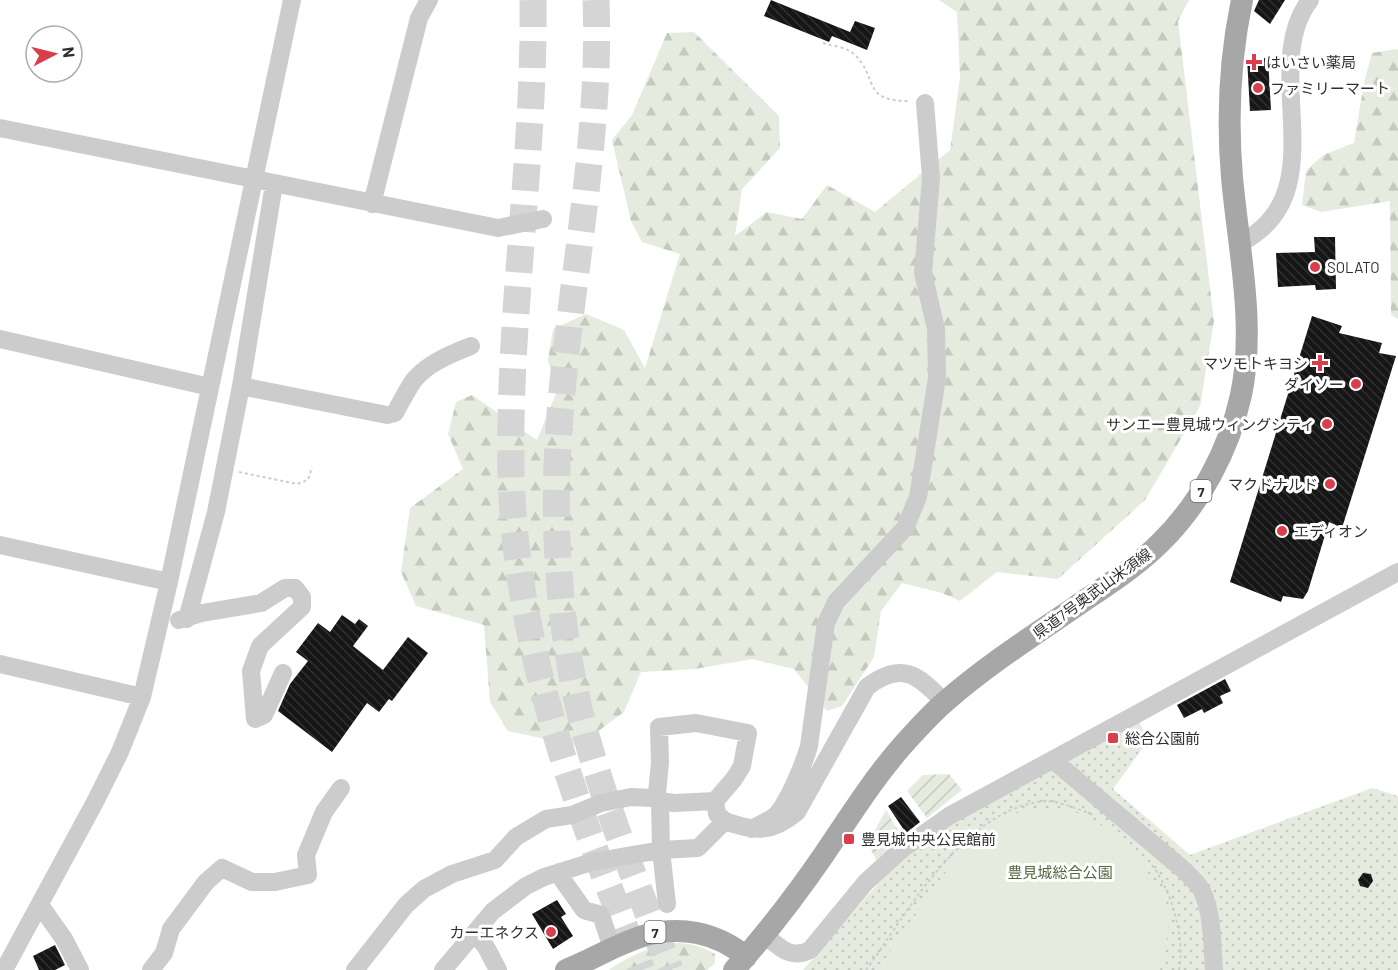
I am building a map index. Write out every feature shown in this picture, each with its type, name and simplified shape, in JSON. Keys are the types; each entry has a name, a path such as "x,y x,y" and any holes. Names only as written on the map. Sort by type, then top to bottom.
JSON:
{"main road":[{"name":"県道7号奥武山米須線","path":"566,970 588,962 612,948 651,933 682,930 719,939 733,946 740,963 793,898 871,783 944,702 986,668 1141,560 1177,525 1197,497 1216,465 1235,419 1242,393 1246,335 1240,243 1232,176 1230,122 1233,57 1242,0"}],"street":[{"path":"4,970 96,802 120,752 142,697 160,625 292,0"},
{"path":"372,204 419,18 429,0"},
{"path":"1240,243 1263,229 1280,205 1287,187 1293,146 1293,39 1300,15 1310,0"},
{"path":"751,829 775,816 783,806 805,760 809,746 826,623 836,602 904,528 918,497 937,378 936,329 923,273 931,178 925,104"},
{"path":"0,128 498,228 543,219"},
{"path":"186,619 216,512 225,470 274,184"},
{"path":"0,339 210,387"},
{"path":"241,386 387,415 395,413 414,380 428,368 445,357 471,346"},
{"path":"0,545 169,582"},
{"path":"765,935 785,961 810,950 866,882 900,850 949,816 1398,572"},
{"path":"160,625 202,613 261,603 285,588 295,588 302,597 302,607 260,646 251,671 255,719 264,715 283,673"},
{"path":"0,664 142,697"},
{"path":"715,801 717,814 725,821 762,830 784,823 797,812 867,687 881,677 898,672 914,675 929,685 944,702"},
{"path":"355,970 406,905 424,889 452,874 495,860 516,837 546,819 573,815 601,803 631,797 653,798 660,801 674,803 715,801 734,779 741,766 748,733 696,723 659,727 660,763 657,793 660,801 661,850 667,904"},
{"path":"1053,760 1185,871 1200,887 1209,914 1214,970"},
{"path":"151,970 164,954 171,929 206,882 222,868 252,882 275,882 308,874 306,855 324,812 341,788"},
{"path":"443,970 493,911 526,886 544,877 592,862 661,850 698,848 725,821"},
{"path":"560,872 562,879 584,910 601,915 612,948"},
{"path":"40,905 64,939 80,970"},
{"path":"475,934 498,970"}],"path":[{"path":"823,43 849,51 856,56 874,88 883,98 925,104"},
{"path":"225,470 297,484 308,480 312,467"},
{"path":"867,970 945,861 975,831 1015,808 1048,801 1101,819"},
{"path":"1149,860 1160,875 1178,922 1181,958 1179,970"}],"green space":[{"path":"939,0 1189,0 1178,21 1214,321 1200,406 1145,500 1058,579 997,572 960,601 942,593 902,583 881,611 874,657 842,706 827,711 794,669 752,659 695,669 641,672 624,712 578,746 508,731 490,702 484,625 416,606 401,572 410,508 463,469 448,434 456,402 472,395 537,440 557,391 548,360 553,329 586,314 624,330 645,368 680,254 642,242 631,221 612,140 632,115 667,33 694,32 779,116 780,148 742,189 735,236 767,212 802,219 827,185 875,212 950,150 960,78 957,12"},
{"path":"1398,50 1398,319 1391,315 1390,201 1321,212 1302,205 1306,171 1323,155 1354,143 1364,83 1372,53"},
{"name":"豊見城総合公園","path":"1139,720 1147,742 1113,789 1190,855 1372,788 1398,796 1398,970 803,970 903,855 977,807"},
{"path":"949,774 962,790 927,818 907,791 923,775"},
{"path":"1040,807 1082,814 1117,834 1139,858 1169,908 1167,940 1160,970 877,970 967,842 998,818"},
{"path":"886,810 902,837 876,860 868,843"},
{"path":"667,943 704,948 715,954 715,963 707,970 609,970 637,954"}],"building":[{"path":"771,0 850,32 855,21 875,28 867,50 832,36 829,42 764,16"},
{"path":"1259,0 1285,0 1270,24 1254,11"},
{"path":"1247,58 1268,58 1271,110 1250,111"},
{"path":"1314,237 1335,237 1336,289 1316,290 1315,285 1278,287 1276,253 1315,252"},
{"name":"サンエー豊見城ウィングシティ","path":"1312,316 1342,326 1339,333 1382,343 1379,353 1396,356 1342,528 1329,522 1308,591 1303,599 1283,596 1281,602 1230,582"},
{"path":"342,615 355,624 359,619 368,626 353,646 383,670 408,637 428,653 392,701 389,699 379,712 367,703 332,752 278,711 290,684 308,661 296,652 318,623 330,632"},
{"path":"1225,679 1231,691 1220,696 1223,703 1204,713 1202,709 1184,718 1177,705"},
{"path":"901,797 920,822 906,833 888,806"},
{"path":"1363,873 1371,874 1373,881 1368,888 1360,886 1358,880"},
{"path":"557,900 566,914 561,917 573,936 553,949 532,914"},
{"path":"55,945 65,965 55,970 39,970 33,956"}],"tunnel":[{"path":"533,0 530,118 511,413 511,472 515,537 524,601 537,664 554,727 595,850 642,970"},
{"path":"596,0 593,117 566,348 557,465 560,592 568,655 590,749 622,845 670,970"}],"place":[{"name":"はいさい薬局","path":"1254,62"},
{"name":"ファミリーマート","path":"1258,88"},
{"name":"SOLATO","path":"1315,267"},
{"name":"マツモトキヨシ","path":"1320,363"},
{"name":"ダイソー","path":"1356,384"},
{"name":"サンエー豊見城ウィングシティ","path":"1327,424"},
{"name":"マクドナルド","path":"1330,484"},
{"name":"エディオン","path":"1282,531"},
{"name":"総合公園前","path":"1113,738"},
{"name":"豊見城中央公民館前","path":"849,839"},
{"name":"カーエネクス","path":"551,932"}]}
